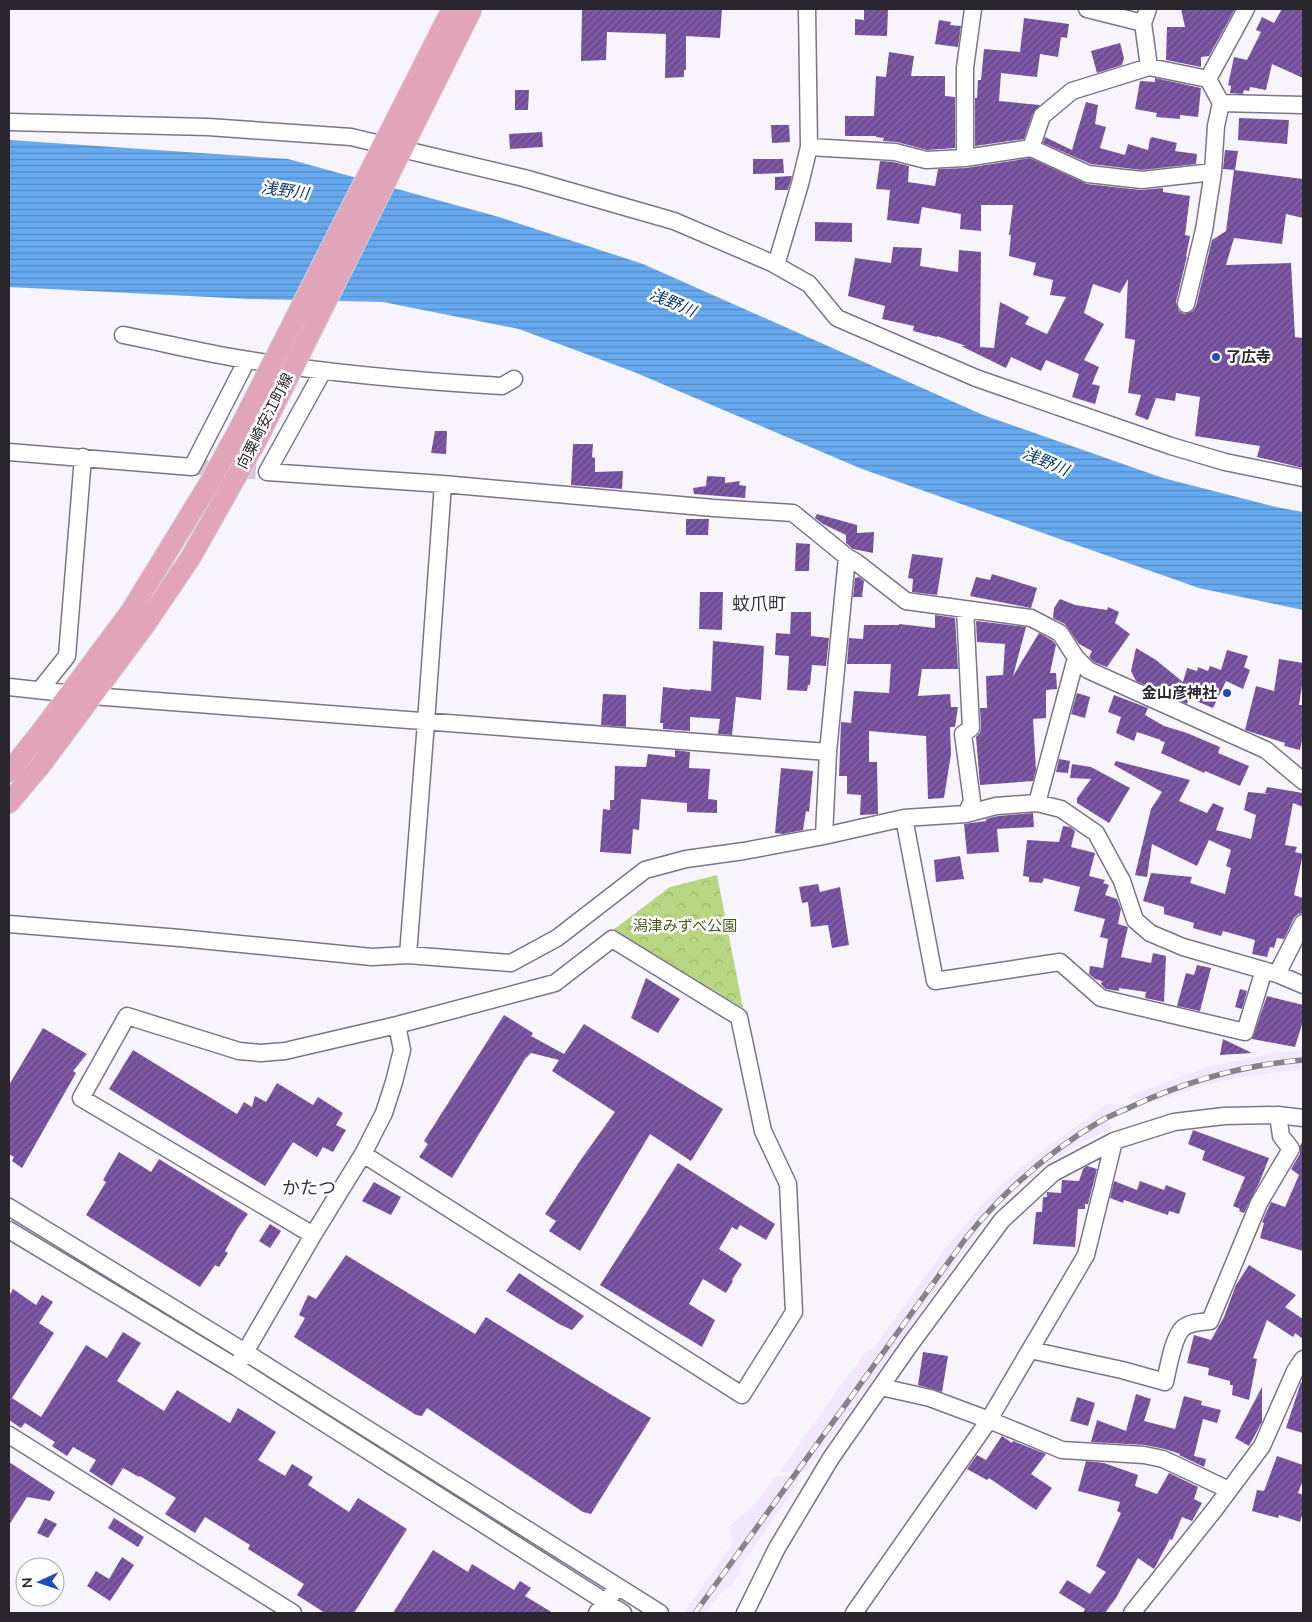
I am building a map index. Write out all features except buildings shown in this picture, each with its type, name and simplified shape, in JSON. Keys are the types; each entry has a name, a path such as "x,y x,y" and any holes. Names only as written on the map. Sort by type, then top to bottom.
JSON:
{"main road":[{"name":"向粟崎安江町線","path":"9,772 40,734 131,611 210,482 240,427 452,9"},
{"name":"向粟崎安江町線","path":"9,803 47,758 145,625 191,557 258,438 472,9"}],"street":[{"path":"776,266 809,148 807,9"},
{"path":"965,158 965,68 973,9"},
{"path":"1087,9 1146,16 1149,66"},
{"path":"1208,79 1246,9"},
{"path":"1030,148 1042,116 1072,91 1149,66 1208,79 1221,103 1216,126 1204,230 1186,304"},
{"path":"1221,103 1303,105"},
{"path":"9,122 208,127 351,137 524,178 674,221 776,266 809,284 837,318 976,378 1171,446 1225,462 1303,478"},
{"path":"809,148 895,152 926,160 965,158 1030,148 1088,174 1142,180 1212,172"},
{"path":"123,335 247,360 401,380 502,386 514,380"},
{"path":"9,452 192,466 247,360"},
{"path":"323,371 267,472 443,484 704,508 794,513 906,602 1031,618 1060,633 1076,658 1088,670 1266,750 1303,781"},
{"path":"40,690 67,656 83,458"},
{"path":"408,956 443,484"},
{"path":"824,836 828,752 847,557"},
{"path":"965,610 971,728 963,734 972,801 966,814"},
{"path":"1037,803 1076,658"},
{"path":"9,687 92,696 828,752"},
{"path":"9,924 180,938 372,957 408,956 511,963 557,938 645,870 686,859 744,851 824,836 904,818 966,814 996,806 1037,803 1061,810 1096,833 1122,881 1134,920 1150,933 1183,947 1270,972 1303,985"},
{"path":"904,818 935,981 1060,962 1101,998 1245,1032 1270,972 1303,923"},
{"path":"313,1235 82,1098 127,1016 239,1051 285,1051 397,1025 555,982 612,939 739,1018 763,1131 788,1184 794,1312 742,1395 363,1154"},
{"path":"236,1367 363,1154 384,1113 402,1050 397,1025"},
{"path":"745,1613 782,1540 830,1458 880,1386 1002,1220 1053,1172 1114,1141 1174,1122 1224,1116 1278,1115 1303,1118"},
{"path":"1030,1350 1122,1370 1164,1382 1177,1338 1183,1328 1191,1324 1210,1321 1260,1203 1291,1149 1281,1136 1278,1115"},
{"path":"854,1613 989,1420 1086,1255 1114,1141"},
{"path":"9,1207 245,1352 660,1613"},
{"path":"9,1230 236,1367 602,1608 623,1613"},
{"path":"1132,1613 1230,1490 1262,1446 1301,1368"},
{"path":"880,1386 930,1398 1062,1450 1144,1455 1162,1460 1230,1490"},
{"path":"9,1435 293,1613"},
{"path":"602,1608 617,1587"}],"shaded area":[{"path":"1303,1050 1303,1069 1240,1077 1208,1084 1159,1101 1126,1098 1205,1068 1272,1053"},
{"path":"1107,1104 1141,1106 1109,1121 1112,1128 1082,1142 1054,1160 1014,1192 988,1218 807,1471 780,1472 837,1390 867,1351 873,1349 944,1250 970,1218 1000,1186 1026,1163"},
{"path":"804,1475 741,1566 740,1573 730,1587 722,1592 705,1613 684,1613 733,1542 729,1527 755,1504 776,1476"}],"green space":[{"name":"潟津みずべ公園","path":"717,875 743,1008 613,930 670,887"}],"water":[{"name":"浅野川","path":"9,140 288,159 499,217 643,264 983,415 1163,478 1276,507 1303,512 1303,610 1199,588 862,469 634,372 519,329 383,302 249,299 9,287"}],"tunnel":[{"path":"192,467 267,472"}],"railway":[{"path":"695,1613 966,1238 996,1204 1030,1172 1066,1144 1104,1119 1156,1096 1217,1075 1281,1062 1303,1060"}],"place":[{"name":"了広寺","path":"1216,357"},
{"name":"金山彦神社","path":"1227,693"}],"district":[{"name":"蚊爪町","path":"759,604"},
{"name":"かたつ","path":"309,1188"}]}
